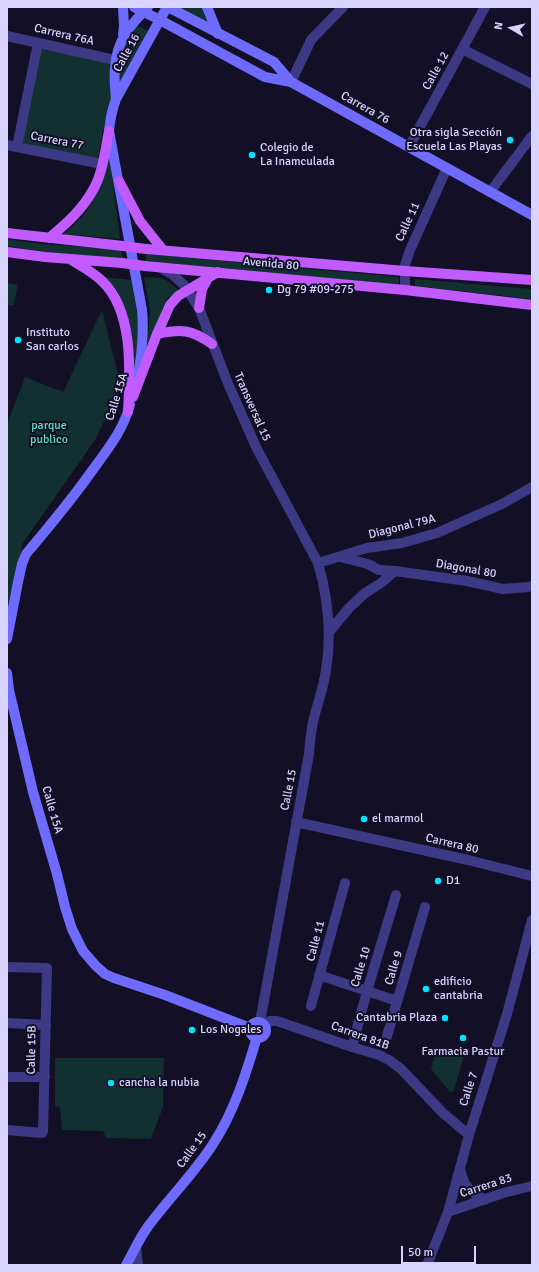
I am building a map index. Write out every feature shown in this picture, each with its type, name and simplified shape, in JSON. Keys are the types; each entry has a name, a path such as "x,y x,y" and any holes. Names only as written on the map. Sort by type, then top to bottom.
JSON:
{"main road":[{"path":"49,238 82,208 93,190 102,164 110,131"},
{"path":"119,181 140,222 163,250"},
{"name":"Avenida 80","path":"7,233 146,249 532,280"},
{"name":"Avenida 80","path":"7,252 405,290 532,305"},
{"path":"70,259 102,282 111,292 118,304 123,318 128,351 128,412"},
{"path":"133,396 157,334 173,301 218,272"},
{"path":"199,308 202,289 207,279"},
{"path":"157,334 182,330 197,335 212,344"}],"street":[{"path":"119,48 124,26 123,7"},
{"name":"Carrera 76","path":"134,7 146,9 160,20 265,77 291,82 532,215"},
{"name":"Calle 16","path":"110,131 111,115 116,99 167,7"},
{"name":"Carrera 76","path":"167,7 274,62 291,82"},
{"path":"207,7 218,34"},
{"path":"291,82 311,40 343,7"},
{"name":"Calle 12","path":"409,147 486,7"},
{"name":"Calle 16","path":"116,99 114,70 115,60 119,48 132,23 146,9"},
{"name":"Carrera 76A","path":"7,36 115,60"},
{"path":"12,146 38,43"},
{"path":"462,49 532,84"},
{"name":"Calle 15A","path":"7,639 7,632 18,582 26,554 81,487 122,428 133,396 142,353 143,323 139,290 110,131"},
{"path":"490,192 532,136"},
{"name":"Carrera 77","path":"12,146 102,164"},
{"name":"Calle 11","path":"405,290 405,271 407,259 414,239 448,168"},
{"name":"Transversal 15","path":"159,267 178,279 188,290 199,308 212,344 256,447 318,564"},
{"name":"Diagonal 79A","path":"318,564 367,548 402,543 437,533 502,504 532,488"},
{"path":"367,548 368,564"},
{"name":"Diagonal 80","path":"340,557 368,564 379,570 467,581 503,589 532,586"},
{"name":"Calle 15","path":"262,1024 309,754 314,715 327,669 330,631 324,582 318,564"},
{"path":"330,631 349,608 365,593 381,583 395,571"},
{"name":"Calle 15A","path":"7,673 9,690 33,792 67,914 72,929 83,950 96,966 105,974 165,995 250,1028"},
{"name":"Carrera 80","path":"296,822 468,860 532,876"},
{"name":"Calle 11","path":"311,1006 345,883"},
{"name":"Calle 10","path":"352,1047 396,895"},
{"name":"Calle 9","path":"387,1036 425,907"},
{"name":"Calle 7","path":"427,1265 448,1212 469,1135 507,1014 532,920"},
{"name":"Calle 15B","path":"7,967 47,968 43,1132 42,1134 7,1130"},
{"path":"320,975 397,1001"},
{"name":"Carrera 81B","path":"262,1024 270,1021 277,1021 379,1055 389,1060 401,1069 443,1113 469,1135"},
{"path":"7,1023 46,1025"},
{"path":"254,1023 262,1024 265,1028 265,1033 260,1037 252,1034 250,1028 254,1023"},
{"name":"Calle 15","path":"126,1265 147,1228 185,1182 222,1129 238,1097 257,1037"},
{"path":"7,1077 45,1077"},
{"path":"460,1169 462,1179 467,1188 485,1200"},
{"name":"Carrera 83","path":"448,1212 503,1193 532,1186"},
{"path":"136,1248 138,1265"}],"green space":[{"path":"179,7 202,7 212,25"},
{"path":"135,24 150,32 120,84 120,63 124,44"},
{"path":"40,49 110,63 113,98 105,119 98,159 21,143"},
{"path":"109,153 120,239 64,234 84,215 94,199 102,181"},
{"path":"7,239 32,243 121,250 123,258 59,254 7,246"},
{"path":"146,254 399,277 399,285 146,261"},
{"path":"103,277 131,280 138,319 138,337 132,375 130,341 123,304 119,293 113,285"},
{"path":"144,277 163,279 171,283 179,291 167,298 147,351 150,311"},
{"path":"415,279 532,289 532,299 415,286"},
{"path":"7,283 18,285 13,306 7,304"},
{"name":"parque publico","path":"102,310 121,386 95,440 23,543 7,608 7,424 25,377 63,392"},
{"path":"437,1047 466,1048 454,1091 450,1092 431,1069"},
{"name":"cancha la nubia","path":"55,1058 164,1058 163,1107 151,1139 106,1138 103,1131 62,1130 60,1107 55,1106"}],"place":[{"name":"Otra sigla Sección Escuela Las Playas","path":"510,140"},
{"name":"Colegio de La Inamculada","path":"252,155"},
{"name":"Dg 79 #09-275","path":"269,290"},
{"name":"Instituto San carlos","path":"18,340"},
{"name":"el marmol","path":"364,819"},
{"name":"D1","path":"438,881"},
{"name":"edificio cantabria","path":"426,989"},
{"name":"Cantabria Plaza","path":"445,1018"},
{"name":"Los Nogales","path":"192,1030"},
{"name":"Farmacia Pastur","path":"463,1038"},
{"name":"cancha la nubia","path":"111,1083"}]}
